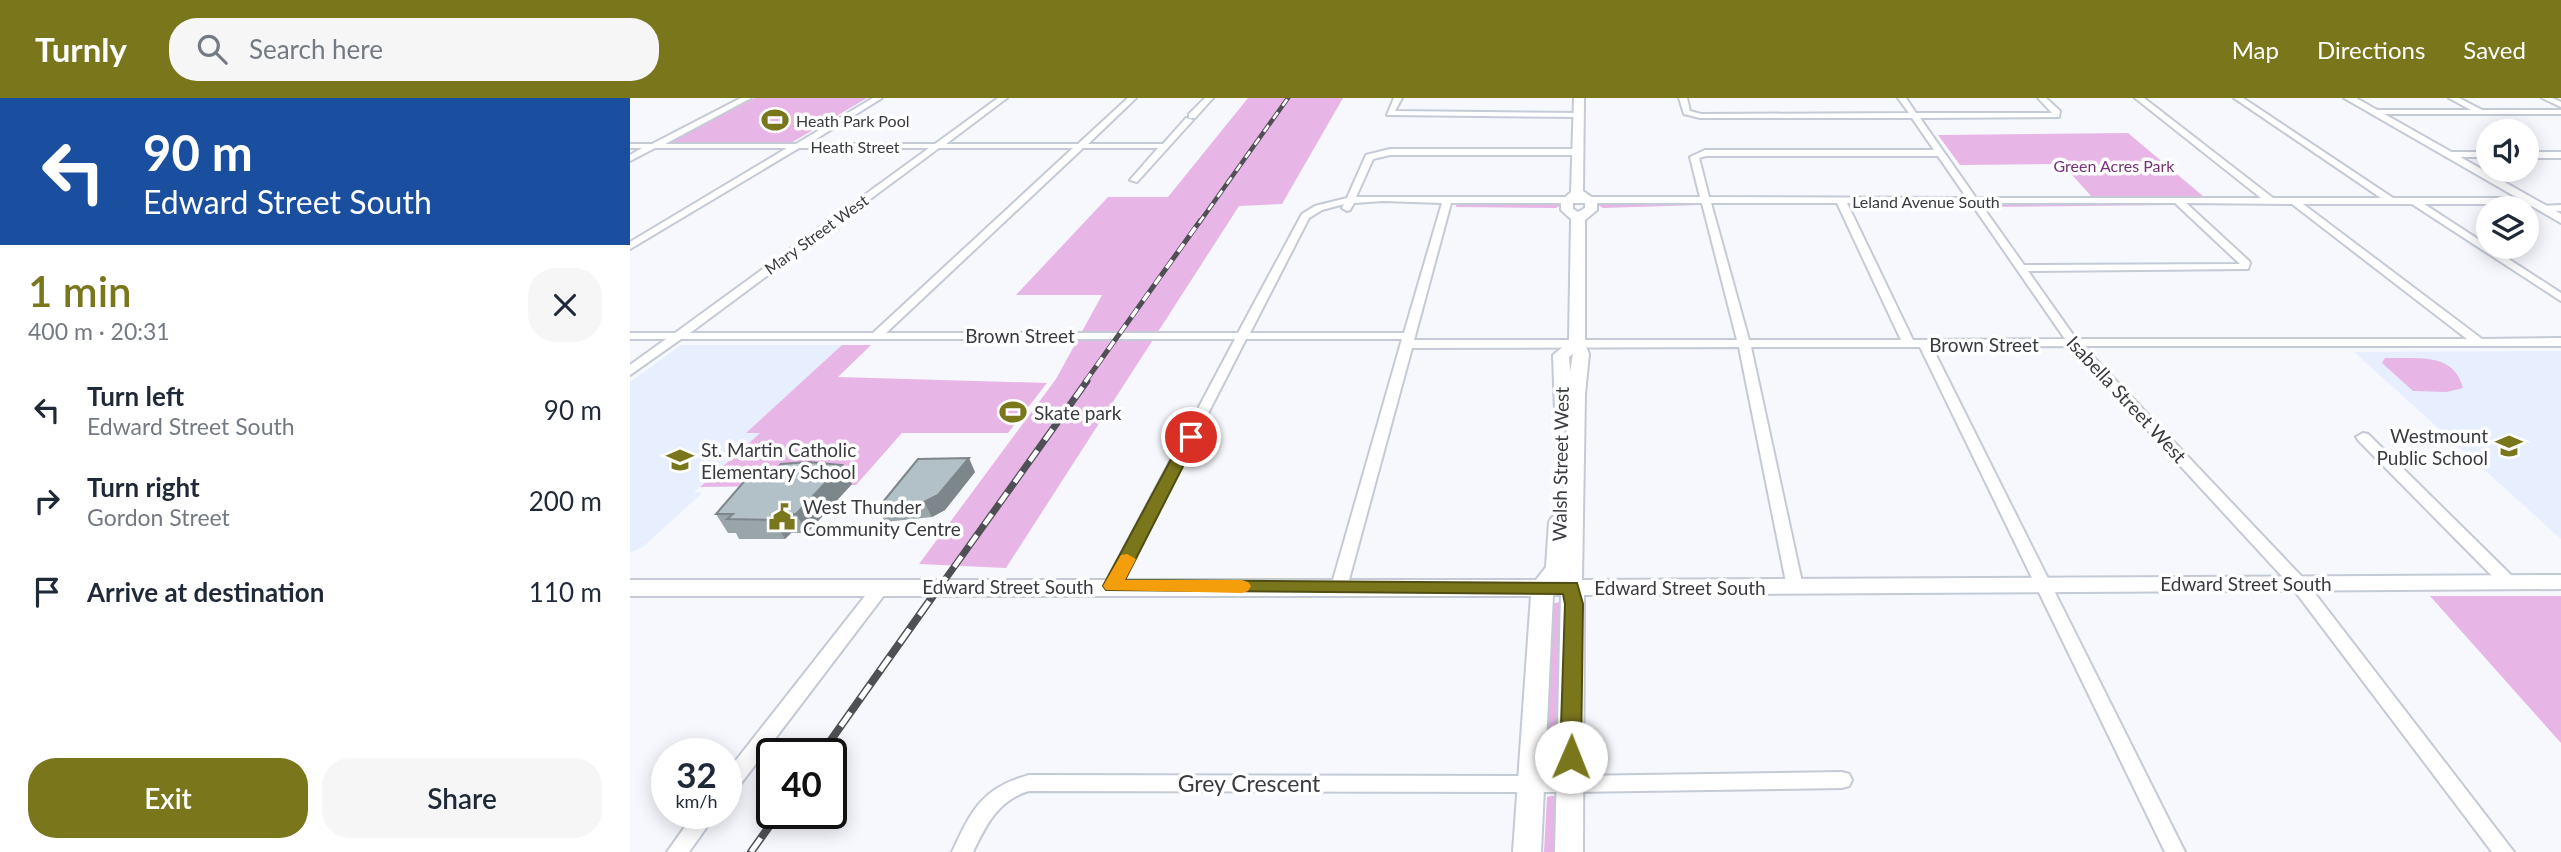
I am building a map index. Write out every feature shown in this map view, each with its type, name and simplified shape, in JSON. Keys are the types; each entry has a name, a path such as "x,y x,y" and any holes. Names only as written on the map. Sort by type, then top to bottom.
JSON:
{"main road":[{"name":"Walsh Street West","path":"1569,852 1574,604 1571,587 1576,394 1581,354 1577,344 1579,98"},
{"path":"2349,98 2515,196"},
{"path":"2539,209 2561,219"},
{"name":"Walsh Street West","path":"1542,588 1558,568 1565,394 1561,355 1577,344"},
{"name":"Edward Street South","path":"630,588 1542,588 2561,582"},
{"path":"1527,852 1542,588"}],"street":[{"path":"630,158 747,98"},
{"path":"630,246 878,98"},
{"name":"Mary Street West","path":"630,371 1003,98"},
{"path":"877,335 1132,98"},
{"path":"1134,180 1209,98"},
{"path":"1398,98 1390,113 1579,115"},
{"path":"1683,98 1687,112 1693,115 2056,115 2056,111 2042,98"},
{"name":"Isabella Street West","path":"1902,98 2073,343 2297,582 2504,852"},
{"path":"2139,98 2281,209"},
{"path":"2238,98 2403,209"},
{"path":"2453,98 2482,112"},
{"path":"2546,98 2561,105"},
{"path":"2374,112 2561,112"},
{"name":"Heath Street","path":"630,146 1165,146"},
{"path":"1349,205 1369,157 1376,154 1578,152"},
{"path":"1795,587 1744,344 1693,157 1700,154 1941,153"},
{"path":"2449,155 2476,155"},
{"path":"2539,155 2561,155"},
{"path":"2021,268 2244,267 2245,263 2241,259 2178,201"},
{"name":"Leland Avenue South","path":"1977,205 2178,201 2476,201"},
{"path":"2294,201 2479,342"},
{"path":"2413,201 2561,298"},
{"path":"1339,586 1445,205"},
{"path":"1843,205 1909,344"},
{"name":"Leland Avenue South","path":"1244,335 1302,221 1307,214 1327,206 1977,205 2188,209 2476,209"},
{"name":"Leland Avenue South","path":"2539,207 2561,208"},
{"path":"1112,586 1244,335"},
{"name":"Brown Street","path":"630,336 1244,335 1577,344 2561,342"},
{"path":"1925,344 2175,852"},
{"path":"2363,437 2508,582"},
{"path":"742,767 882,586"},
{"name":"Grey Crescent","path":"962,852 991,799 1015,786 1029,783 1570,784 1842,780"},
{"path":"677,852 695,829"}],"shaded area":[{"name":"St. Martin Catholic Elementary School","path":"681,345 842,345 747,432 760,433 694,492 702,493 643,547 630,553 630,382"},
{"name":"Westmount Public School","path":"2561,351 2561,539 2354,352"}],"green space":[{"path":"755,98 867,98 791,143 665,144"},
{"path":"1248,98 1343,98 1282,204 1239,206 1006,568 919,564 1056,379 1102,295 1016,295 1108,197 1168,197"},
{"name":"Green Acres Park","path":"2128,133 2203,196 2092,197 2062,164 1960,165 1938,135"},
{"path":"1557,202 1561,205 1556,208 1455,207 1459,203"},
{"path":"1986,204 2173,205 1994,207"},
{"path":"1598,205 1699,205 1603,208"},
{"path":"842,345 871,345 838,377 1047,383 1008,433 902,433 856,485 700,487 760,433 746,433"},
{"path":"2385,358 2420,358 2442,363 2458,376 2463,388 2447,392 2413,391 2382,363"},
{"path":"2430,596 2561,596 2561,743"},
{"path":"1555,603 1564,605 1559,764 1555,769 1547,768 1545,762 1552,608"},
{"path":"1547,797 1557,797 1558,852 1544,852"}],"building":[{"path":"969,458 938,495 924,502 878,508 918,459"},
{"path":"808,462 842,465 796,514 779,514 774,520 727,519 733,514 716,514 754,470 772,474 781,464"}],"railway":[{"path":"1199,223 1288,98"},
{"path":"1085,382 1200,221"},
{"path":"939,588 1087,381"},
{"path":"832,738 940,586"},
{"path":"751,852 767,829"}],"slow traffic":[{"path":"1127,559 1112,586 1242,586"}],"place":[{"name":"Heath Park Pool","path":"775,120"},
{"name":"Skate park","path":"1013,412"},
{"name":"Westmount Public School","path":"2509,446"},
{"name":"St. Martin Catholic Elementary School","path":"680,460"},
{"name":"West Thunder Community Centre","path":"782,517"}],"route":[{"path":"1191,437 1112,586 1571,587 1574,604 1571,757"}]}
